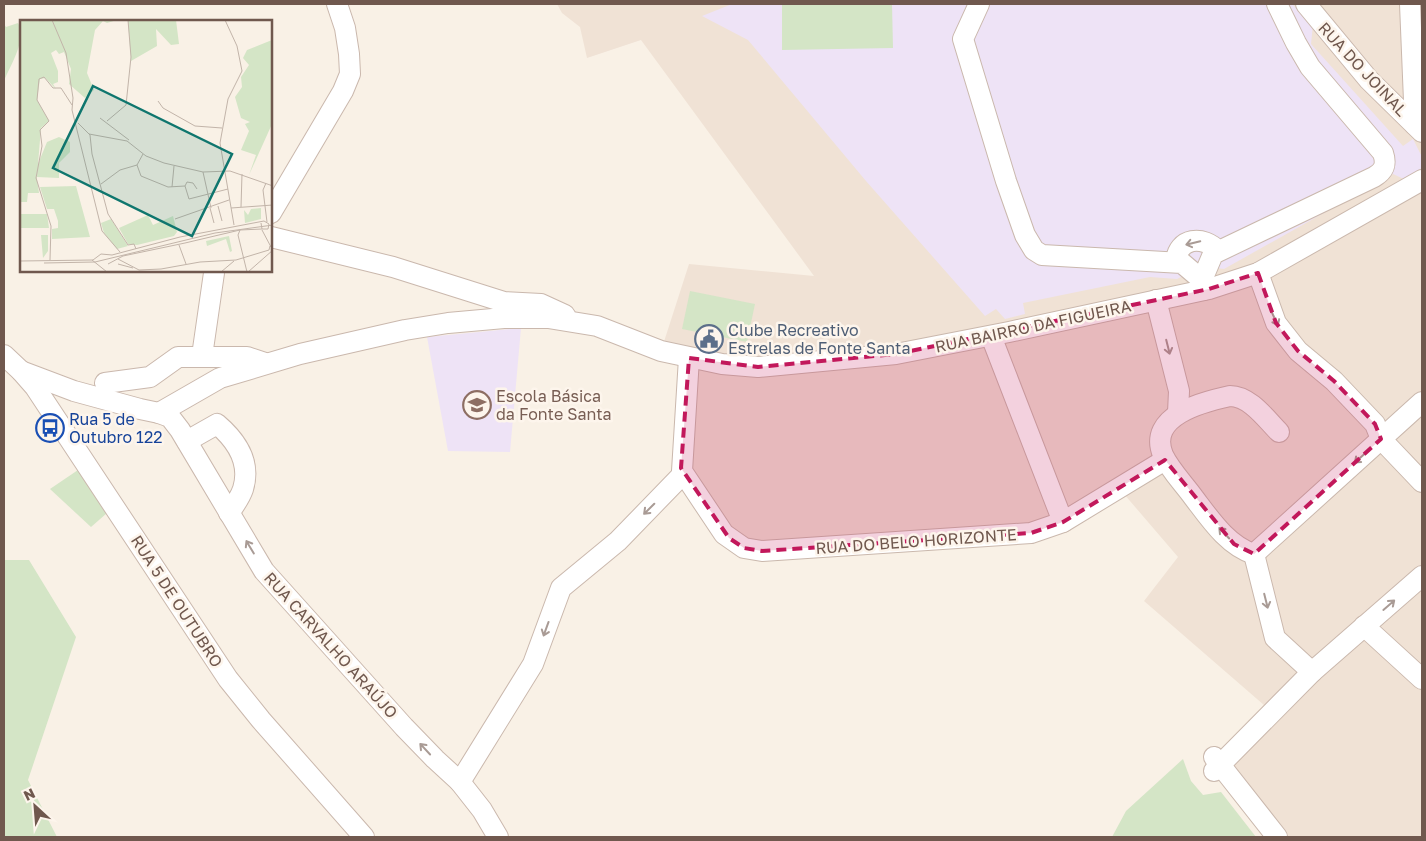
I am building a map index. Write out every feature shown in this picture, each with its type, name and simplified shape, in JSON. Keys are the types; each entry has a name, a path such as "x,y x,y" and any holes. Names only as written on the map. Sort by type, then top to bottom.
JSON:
{"street":[{"path":"272,211 343,91 350,74 345,28 337,4"},
{"path":"979,4 963,38 1006,184 1025,235 1034,250 1042,255 1182,263 1203,285 1213,254 1374,178 1385,167 1383,153 1310,67 1296,44 1277,4"},
{"name":"RUA DO JOINAL","path":"1306,4 1369,80 1419,128"},
{"path":"1410,4 1419,128"},
{"name":"RUA BAIRRO DA FIGUEIRA","path":"160,412 220,378 267,364 405,330 504,318 548,318 597,326 661,351 722,364 758,367 896,354 991,336 1156,300 1203,285 1258,273 1422,180"},
{"path":"272,237 393,267 504,302 541,304 583,324"},
{"path":"1176,262 1179,251 1190,242 1206,241 1218,251"},
{"path":"202,356 203,338 214,273"},
{"path":"1258,273 1276,323 1298,351 1334,381 1374,424 1381,439 1422,482"},
{"path":"1156,300 1179,391 1178,413"},
{"path":"991,336 1063,522"},
{"name":"RUA 5 DE OUTUBRO","path":"4,355 22,371 39,394 232,684 261,720 364,837"},
{"path":"105,383 150,377 178,357 247,357 267,364"},
{"path":"460,782 533,664 561,588 618,541 683,474 681,464 689,358"},
{"path":"22,371 74,391 140,409 160,412"},
{"path":"1254,554 1244,551 1234,544 1204,511 1166,460 1161,448 1161,434 1169,420 1178,413 1222,398 1236,396 1246,400 1279,432"},
{"path":"1254,554 1422,402"},
{"name":"RUA CARVALHO ARAÚJO","path":"160,412 170,417 187,441 264,571 410,734 460,782 482,810 498,837"},
{"path":"187,441 217,424 236,443 244,461 246,474 242,491 230,513"},
{"name":"RUA DO BELO HORIZONTE","path":"683,474 724,534 738,545 751,550 762,551 1025,534 1063,522 1166,460"},
{"path":"1254,554 1275,638 1312,672"},
{"path":"1277,837 1216,764 1312,672 1422,576"},
{"path":"1364,626 1422,679"}],"highlighted area":[{"path":"1258,273 1276,323 1298,351 1334,381 1375,424 1381,439 1254,554 1234,544 1165,460 1063,522 1031,533 762,551 744,548 729,538 681,468 689,358 758,367 896,354 1209,289"}],"shaded area":[{"path":"557,4 1422,4 1422,837 1277,837 1222,764 1272,712 1144,601 1178,557 1118,487 1061,521 744,545 688,472 689,358 661,351 689,264 814,276 641,40 587,58 580,27 562,13"},
{"path":"732,4 1292,4 1313,24 1311,44 1403,146 1413,139 1422,157 1422,164 1420,171 1406,180 1393,174 1224,269 1203,266 1177,279 1150,277 1023,303 1025,314 1005,319 996,309 985,316 866,181 748,40 702,16"},
{"name":"Escola Básica da Fonte Santa","path":"521,328 510,452 448,451 427,337"}],"green space":[{"path":"782,4 892,4 893,48 782,50"},
{"path":"18,23 20,27 20,44 4,81 4,24 6,27"},
{"path":"690,291 755,304 747,342 682,329"},
{"path":"78,470 107,513 91,527 50,489"},
{"path":"4,560 29,560 76,637 28,780 57,837 4,837"},
{"path":"1183,759 1191,781 1203,795 1221,792 1256,837 1112,837 1126,811"}],"place":[{"name":"Clube Recreativo Estrelas de Fonte Santa","path":"709,339"},
{"name":"Escola Básica da Fonte Santa","path":"477,405"},
{"name":"Rua 5 de Outubro 122","path":"50,428"}]}
